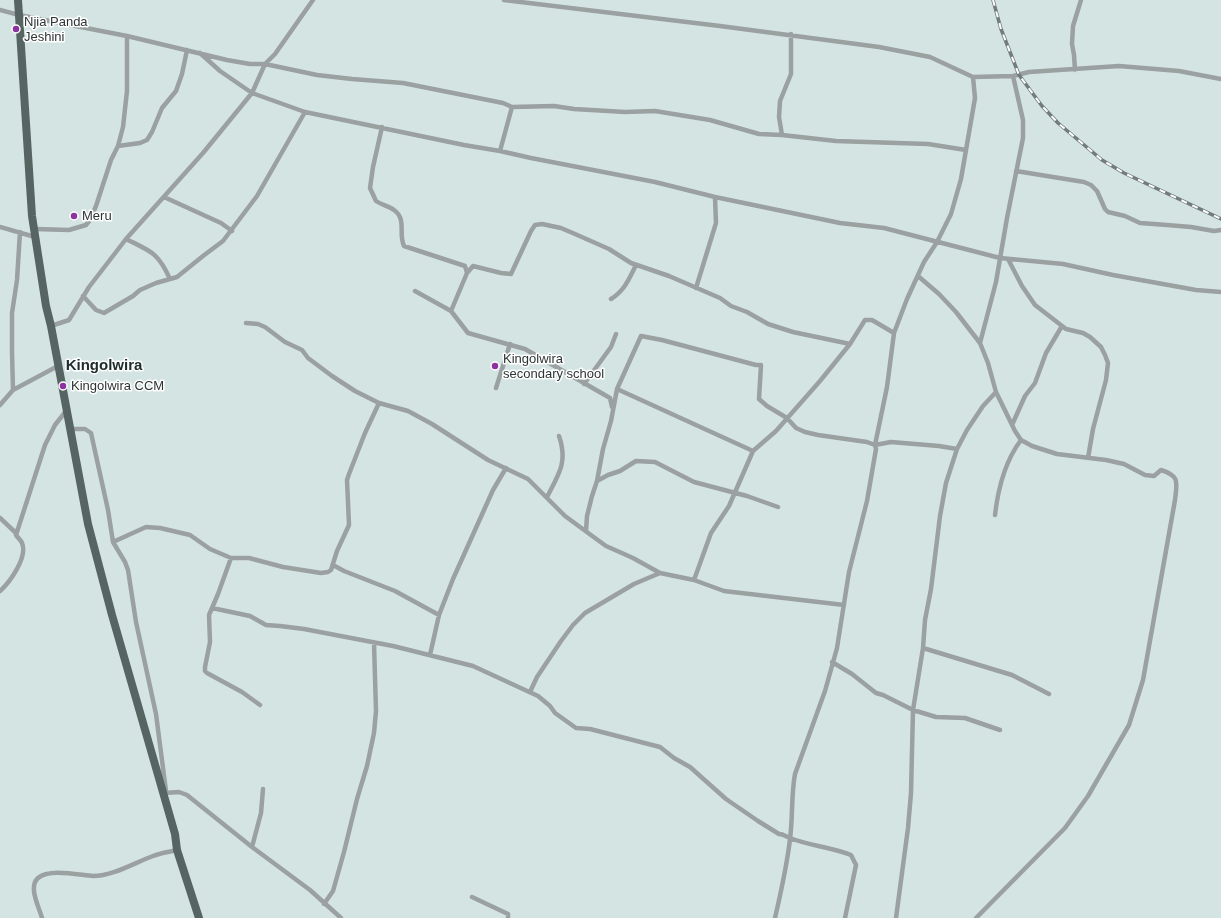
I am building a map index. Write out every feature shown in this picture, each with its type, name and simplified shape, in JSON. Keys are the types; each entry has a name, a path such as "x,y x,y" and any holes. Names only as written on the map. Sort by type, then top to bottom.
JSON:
{"highway":[{"path":"18,0 35,233 46,306 88,524 165,793 176,834 177,850 199,918"}],"street":[{"path":"51,326 69,320 83,296 126,238 203,153 252,93 264,64 275,54 313,0"},
{"path":"504,0 791,34 879,47 930,57 973,77 1013,76 1029,72 1119,66 1179,71 1221,79"},
{"path":"1075,70 1072,44 1073,26 1081,0"},
{"path":"0,10 127,36 238,62 264,64 352,80 403,83 480,98 512,107 554,106 574,109 625,112 655,111 710,120 759,134 836,141 928,144 966,150"},
{"path":"782,135 779,117 780,101 791,74 791,34"},
{"path":"0,227 20,232 35,233 70,230 86,225 96,206 111,160 118,146 127,91 127,36"},
{"path":"118,146 140,144 147,140 162,108 176,91 182,74 187,50"},
{"path":"200,53 220,71 252,93 305,112 655,182 715,197 840,223 884,228 1000,258 1063,264 1113,275 1196,290 1221,292"},
{"path":"980,343 1000,258 1023,138 1023,120 1013,76"},
{"path":"775,918 790,838 793,812 792,791 796,774 825,691 837,648 849,572 867,501 876,449 875,445 887,387 894,333 924,262 937,242 951,214 962,179 975,98 973,77"},
{"path":"500,151 512,107"},
{"path":"83,296 96,310 104,313 133,296 140,290 183,274 223,241 257,196 305,112"},
{"path":"382,127 370,188 376,201 392,209 400,216 402,220 402,242 404,246 465,266 467,273"},
{"path":"1016,171 1084,182 1091,185 1097,191 1105,209 1108,212 1125,216 1140,223 1167,224 1214,231 1221,230"},
{"path":"164,197 221,223 232,231"},
{"path":"696,288 716,223 715,197"},
{"path":"451,311 467,273 473,266 511,274 531,231 535,225 542,224 561,228 576,234 609,249 636,264 669,276 720,298 731,306 748,312 768,324 793,332 850,344"},
{"path":"14,390 12,313 17,280 20,232"},
{"path":"126,238 153,253 160,260 170,279"},
{"path":"1008,259 1030,299 1035,305 1066,329 1083,333 1090,337 1101,347 1108,363 1106,380 1093,429 1088,458"},
{"path":"611,299 620,293 625,286 636,264"},
{"path":"918,276 939,294 956,312 980,343 988,363 996,392 1021,440 1032,446 1057,454 1124,464 1145,475 1154,476 1161,470 1172,474 1176,480 1175,500 1143,680 1129,725 1088,796 1065,828 976,918"},
{"path":"415,291 451,311 468,333 525,349 610,398 613,408"},
{"path":"694,580 711,533 729,506 753,451 776,431 820,381 850,344 865,320 872,320 894,333"},
{"path":"246,323 258,324 285,342 302,350 308,358 355,391 379,403 408,411 432,424 488,460 528,479 565,516 606,546 633,558 660,573 694,580 724,591 844,605"},
{"path":"1012,425 1025,396 1035,383 1046,353 1062,326"},
{"path":"584,384 611,347 616,334"},
{"path":"586,531 587,516 597,481 617,389 640,337 648,337 756,366 761,365 759,399 767,406 787,418 796,428 805,432 831,438 867,442 875,445 891,442 939,446 957,450"},
{"path":"496,388 510,344"},
{"path":"0,405 14,390 58,366"},
{"path":"617,389 753,451"},
{"path":"896,918 911,793 913,710 923,648 925,620 932,589 940,516 946,483 957,450 967,430 983,406 996,392"},
{"path":"113,542 146,527 160,528 190,535 210,549 231,558 249,558 283,567 321,573 328,572 331,570 337,551 349,525 347,480 365,433 379,403"},
{"path":"16,532 45,444 55,425 66,411"},
{"path":"70,429 85,429 91,433 108,510 113,542 128,570 136,622 156,714 165,793 183,793 310,890 341,918"},
{"path":"547,497 562,462 563,448 559,436"},
{"path":"995,515 1000,485 1017,445 1021,440"},
{"path":"597,481 620,471 636,461 651,461 694,482 778,507"},
{"path":"430,655 439,616 453,579 493,490 506,468"},
{"path":"0,518 16,532 16,535 22,543 23,558 6,586 0,591"},
{"path":"231,558 208,620 210,642 205,671 242,692 260,705"},
{"path":"333,565 344,571 395,591 439,616"},
{"path":"530,692 537,677 561,641 573,625 585,613 634,584 660,573"},
{"path":"0,585 6,586"},
{"path":"212,608 250,616 266,625 304,629 430,655 473,666 538,696 550,706 555,713 576,728 590,729 660,747 674,758 690,767 726,799 779,834 839,850 851,855 856,865 845,918"},
{"path":"324,904 332,891 344,852 367,766 374,733 376,711 374,643"},
{"path":"923,648 1012,674 1049,694"},
{"path":"832,662 852,674 876,693 913,710 936,717 965,718 1000,730"},
{"path":"252,847 261,813 264,789"},
{"path":"42,918 35,898 34,887 38,878 43,875 71,873 93,876 106,874 154,856 177,850"},
{"path":"472,897 508,914 508,918"}],"railway":[{"path":"993,0 1001,29 1019,75 1042,106 1058,123 1102,160 1124,173 1221,219"}],"place":[{"name":"Njia Panda Jeshini","path":"16,29"},
{"name":"Meru","path":"74,216"},
{"name":"Kingolwira secondary school","path":"495,366"},
{"name":"Kingolwira CCM","path":"63,386"}],"district":[{"name":"Kingolwira","path":"104,366"}]}
